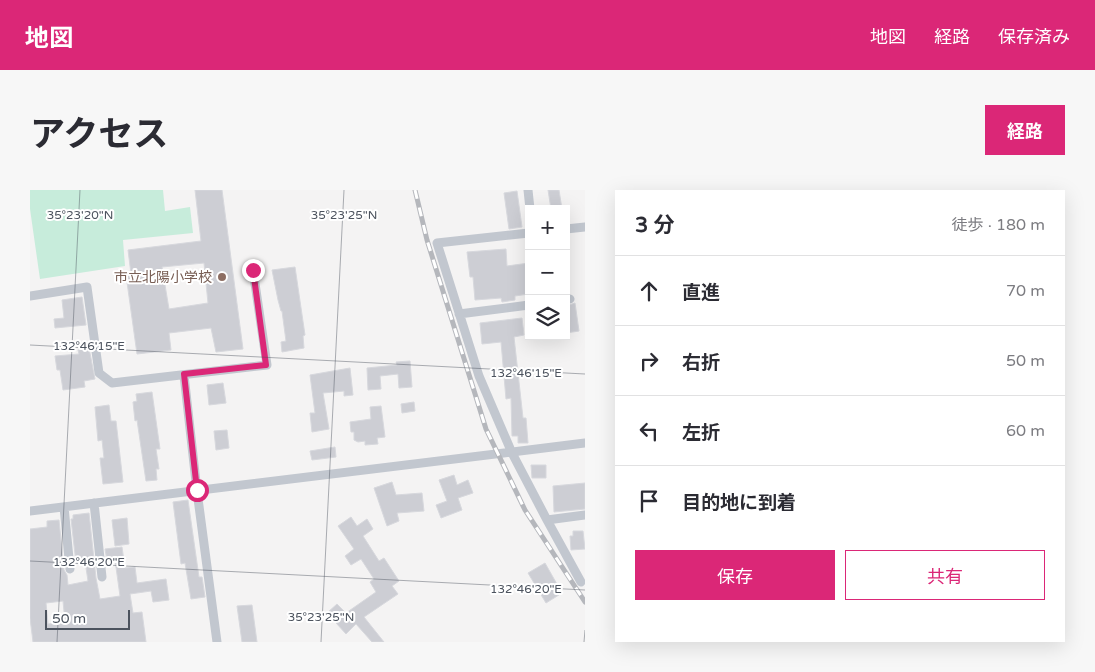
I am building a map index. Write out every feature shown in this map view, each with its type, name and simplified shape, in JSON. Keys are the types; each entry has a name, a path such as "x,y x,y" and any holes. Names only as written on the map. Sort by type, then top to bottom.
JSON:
{"street":[{"path":"528,190 530,205"},
{"path":"570,229 585,227"},
{"path":"525,233 437,243 479,376 512,453 581,582"},
{"path":"30,296 88,287 99,373 112,383 266,365 253,270"},
{"path":"459,314 525,306"},
{"path":"184,374 217,642"},
{"path":"30,511 585,443"},
{"path":"94,503 102,577"},
{"path":"64,507 70,569"},
{"path":"547,520 585,515"}],"green space":[{"path":"30,190 163,190 165,211 190,207 193,233 123,240 125,266 40,279 30,209"}],"building":[{"path":"195,190 222,190 243,349 216,352 211,328 169,333 171,350 137,354 126,275 131,274 128,250 201,241","holes":["204,263 208,303 169,309 162,267"]},
{"path":"548,190 559,190 561,205 550,205"},
{"path":"517,191 522,227 509,229 504,193"},
{"path":"506,249 507,266 525,264 525,295 515,296 515,300 502,302 501,298 475,300 473,277 470,277 467,252"},
{"path":"295,267 305,335 303,336 304,348 282,352 281,342 286,341 282,311 272,270"},
{"path":"82,297 86,325 55,328 54,319 64,318 62,300"},
{"path":"575,303 579,331 570,332 570,305"},
{"path":"522,318 524,335 514,337 523,418 526,418 528,443 518,443 518,436 512,436 511,398 506,399 501,342 482,344 480,323"},
{"path":"89,348 95,379 84,381 85,387 63,390 60,370 57,370 55,356 79,354 78,350"},
{"path":"410,361 412,387 399,388 398,374 380,376 381,389 368,390 367,368 397,365 396,362"},
{"path":"350,368 353,395 344,396 344,391 323,393 329,429 312,432 310,413 315,413 310,375"},
{"path":"223,383 226,403 209,405 207,385"},
{"path":"152,392 160,449 156,449 159,469 156,469 157,480 146,481 133,402 137,401 136,394"},
{"path":"414,402 415,411 402,413 401,404"},
{"path":"109,405 111,421 116,421 123,482 103,484 100,458 104,458 102,440 98,441 95,407"},
{"path":"381,406 385,437 377,438 378,444 365,445 365,441 358,442 354,440 354,432 351,432 350,422 371,419 370,407"},
{"path":"227,430 229,448 216,450 214,431"},
{"path":"335,447 336,457 312,460 310,451"},
{"path":"531,465 546,465 546,478 532,478"},
{"path":"454,475 457,485 468,480 473,493 458,498 462,510 441,518 436,505 447,501 439,480"},
{"path":"392,482 396,495 422,493 424,511 397,513 399,521 387,526 374,488"},
{"path":"585,483 585,509 554,512 553,486"},
{"path":"188,500 199,577 202,577 205,597 191,599 185,563 181,564 173,502"},
{"path":"89,513 100,599 120,596 115,560 107,561 105,549 122,547 125,568 135,567 137,583 166,579 169,600 153,602 151,591 130,594 133,613 142,612 146,642 33,642 30,618 30,529 47,527 47,521 59,520 64,570 67,575 68,585 88,581 85,561 76,563 71,519 73,519 73,515","holes":["63,601 65,622 48,624 46,603"]},
{"path":"351,517 357,526 367,519 373,529 363,536 379,561 384,558 399,581 392,586 398,594 364,617 384,642 372,642 356,624 346,634 327,613 337,604 346,613 376,592 370,582 374,579 361,559 351,565 345,556 354,549 338,526"},
{"path":"127,518 129,544 115,546 112,520"},
{"path":"573,531 583,531 585,549 571,550 570,536 573,536"},
{"path":"545,563 562,593 546,603 528,573"},
{"path":"252,605 257,642 242,642 237,606"}],"railway":[{"path":"415,190 427,240 486,429 525,510 585,602"}],"place":[{"name":"市立北陽小学校","path":"222,277"}],"route":[{"path":"197,490 184,374 266,365 253,270"}]}
